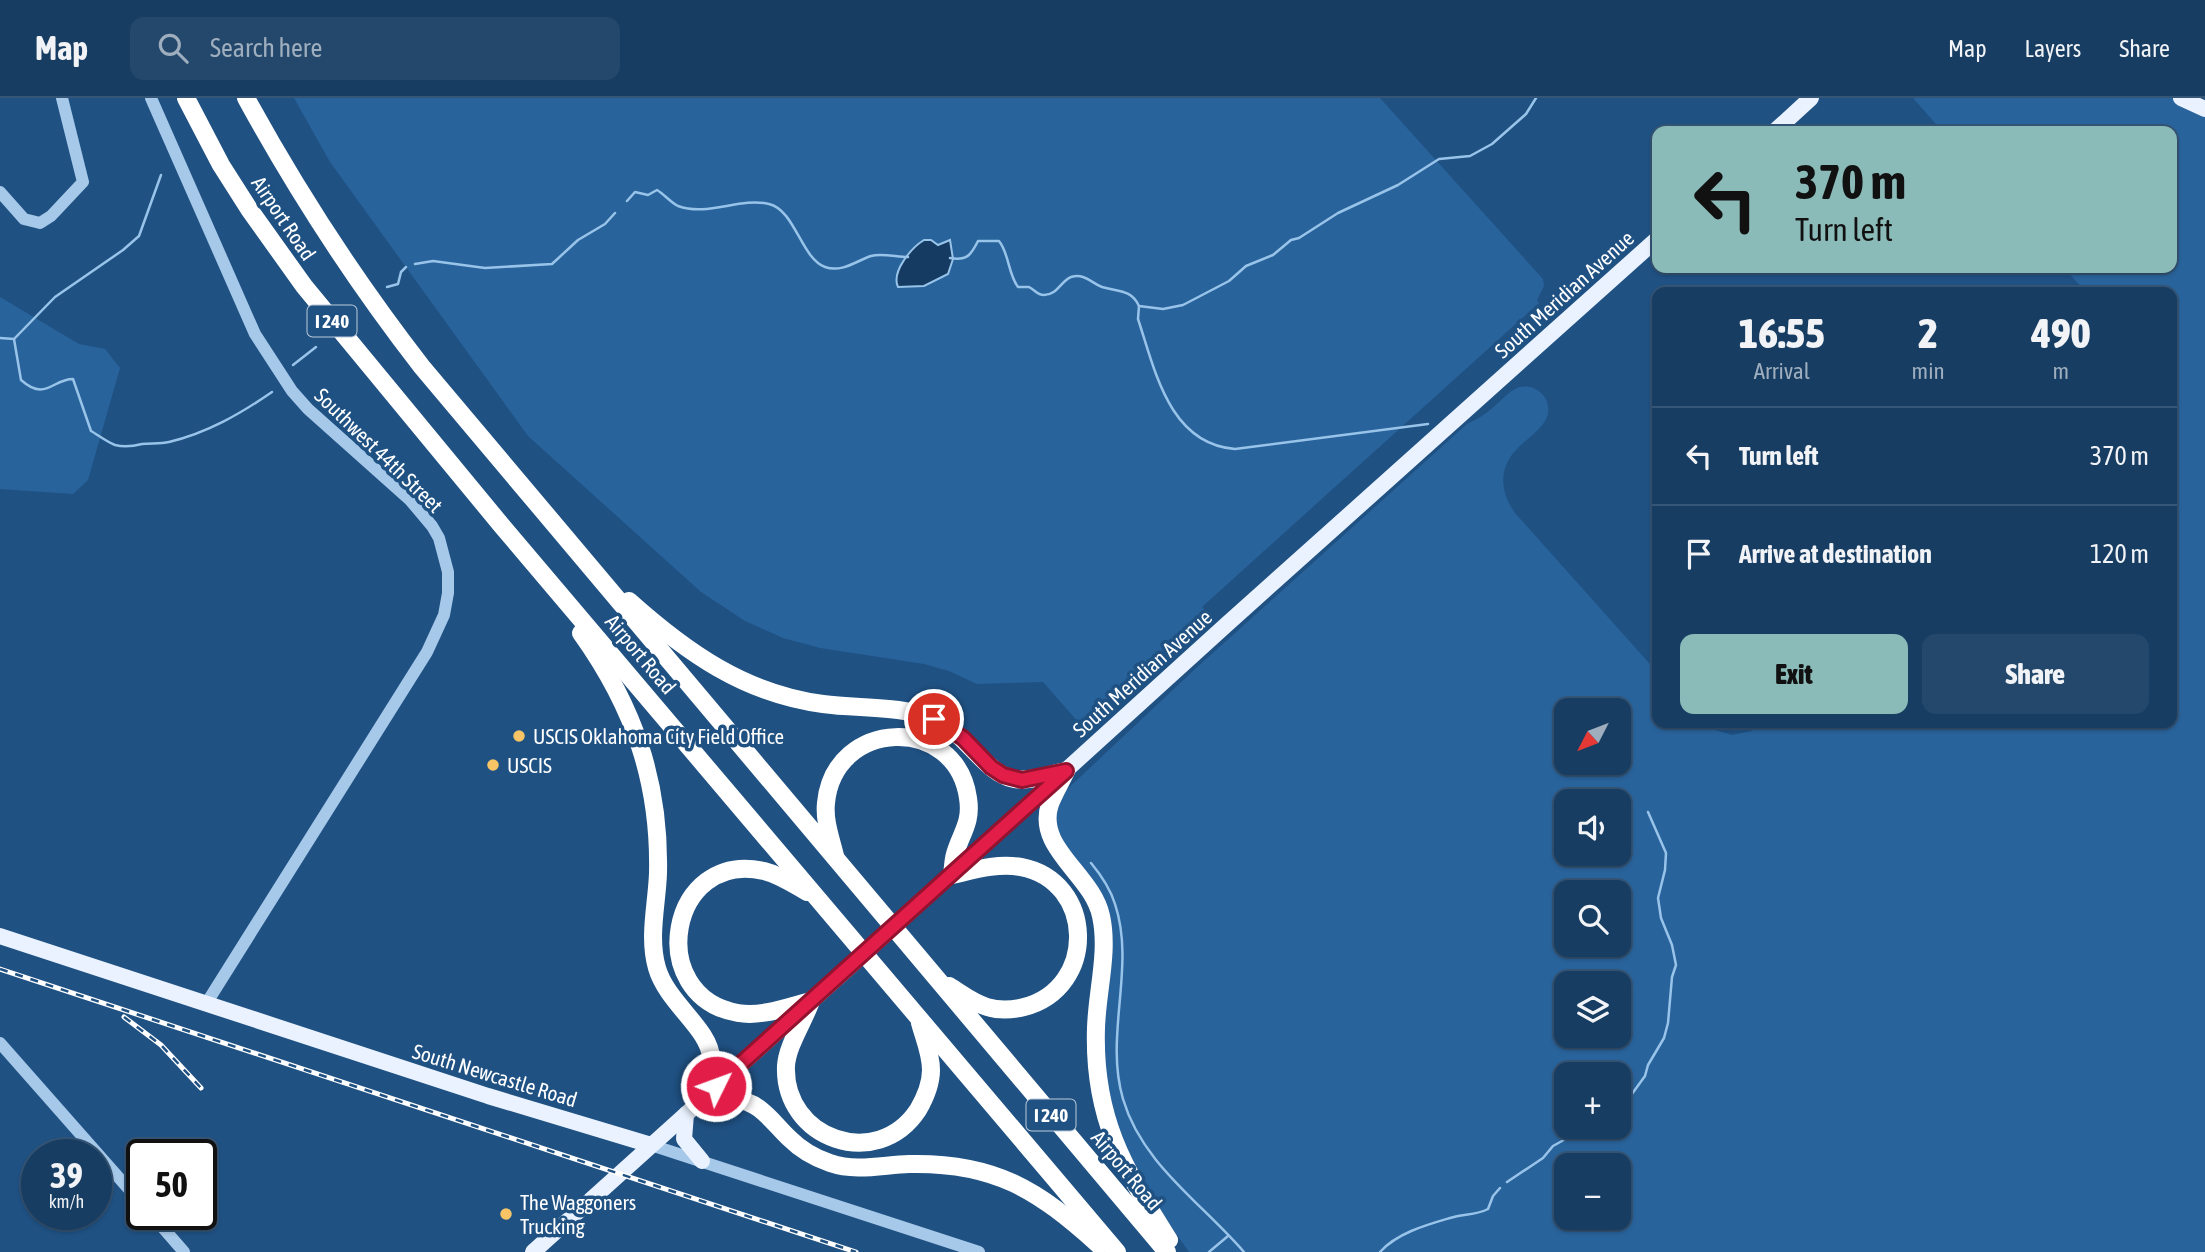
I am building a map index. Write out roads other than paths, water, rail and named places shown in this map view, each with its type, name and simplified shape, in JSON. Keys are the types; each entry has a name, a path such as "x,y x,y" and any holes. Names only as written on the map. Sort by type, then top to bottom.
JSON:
{"highway":[{"name":"Airport Road","path":"186,98 221,165 303,286 502,526 1117,1252"},
{"name":"Airport Road","path":"246,98 279,159 320,225 422,367 1167,1252"},
{"path":"502,526 589,645 615,688 642,748 656,807 658,874 653,934 657,969 671,997 703,1035 712,1058 710,1073 692,1109"},
{"path":"584,562 665,633 735,678 806,702 904,711 927,717 948,726 991,767 1013,779 1066,771"},
{"path":"836,860 826,819 826,803 833,776 848,756 859,747 882,738 907,737 933,746 943,753 953,762 966,787 969,817 955,852 951,875 1005,866 1031,870 1054,884 1070,904 1078,925 1078,951 1074,964 1058,989 1032,1005 1003,1010 977,1003 934,977"},
{"path":"1066,771 1049,804 1048,829 1058,850 1087,885 1099,907 1103,945 1096,1053 1102,1103 1113,1140 1130,1178 1177,1252"},
{"path":"811,1001 755,1014 737,1013 719,1007 706,999 686,976 679,959 677,940 679,922 685,906 696,891 708,881 736,871 763,871 777,875 819,900"},
{"path":"811,1001 789,1050 786,1065 791,1097 798,1110 819,1131 849,1143 884,1139 906,1124 922,1104 931,1071 930,1055 918,1016"},
{"path":"692,1109 723,1099 750,1103 760,1108 800,1148 829,1163 857,1168 906,1164 950,1166 1003,1179 1047,1201 1107,1252"}],"main road":[{"path":"1780,126 1811,98"},
{"path":"2181,98 2205,109"},
{"name":"South Meridian Avenue","path":"533,1252 1652,244"},
{"name":"South Newcastle Road","path":"0,936 528,1109 651,1145"},
{"path":"692,1109 684,1139 702,1161"}],"street":[{"path":"0,192 24,219 40,223 51,216 83,182 62,98"},
{"name":"Southwest 44th Street","path":"151,98 255,334 292,391 308,409 421,512 439,538 448,572 444,615 427,652 206,1004"},
{"path":"0,1042 126,1186"},
{"name":"South Newcastle Road","path":"651,1145 979,1252"},
{"path":"165,1230 184,1252"}],"waterway":[{"path":"950,258 961,259 968,256 978,241 999,241 1018,287 1029,287 1044,295 1056,290 1071,277 1080,276 1102,287 1128,294 1139,306 1163,309 1183,305 1229,281 1246,266 1273,255 1291,240 1299,238 1338,213 1398,185 1439,159 1470,156 1492,144 1526,114 1536,98"},
{"path":"0,338 14,339 55,297 139,236 161,175"},
{"path":"627,201 635,192 648,195 657,190 678,206 689,209 746,203 769,204 785,215 810,254 825,267 837,269 875,255 908,257"},
{"path":"415,264 433,261 485,268 552,264 578,240 605,224 615,213"},
{"path":"387,287 398,284 401,272 406,267"},
{"path":"1139,306 1138,319 1168,401 1194,434 1213,444 1235,449 1428,424"},
{"path":"14,339 21,380 37,389 43,389 73,379 91,431 115,445 162,443 183,438 223,422 272,392"},
{"path":"293,365 316,347"},
{"path":"1631,1095 1645,1076 1648,1065 1664,1038 1676,965 1672,945 1661,918 1658,898 1666,853 1648,812"},
{"path":"1091,863 1111,893 1121,928 1118,1075 1132,1122 1144,1143 1175,1182 1244,1252"},
{"path":"1507,1182 1566,1139"},
{"path":"1380,1252 1412,1230 1488,1209 1493,1196 1500,1188"},
{"path":"1209,1252 1228,1236"}],"railway":[{"path":"0,969 856,1252"},
{"path":"124,1017 161,1045 201,1088"}],"place":[{"name":"USCIS Oklahoma City Field Office","path":"519,736"},
{"name":"USCIS","path":"493,765"},
{"name":"The Waggoners Trucking","path":"506,1214"}]}
